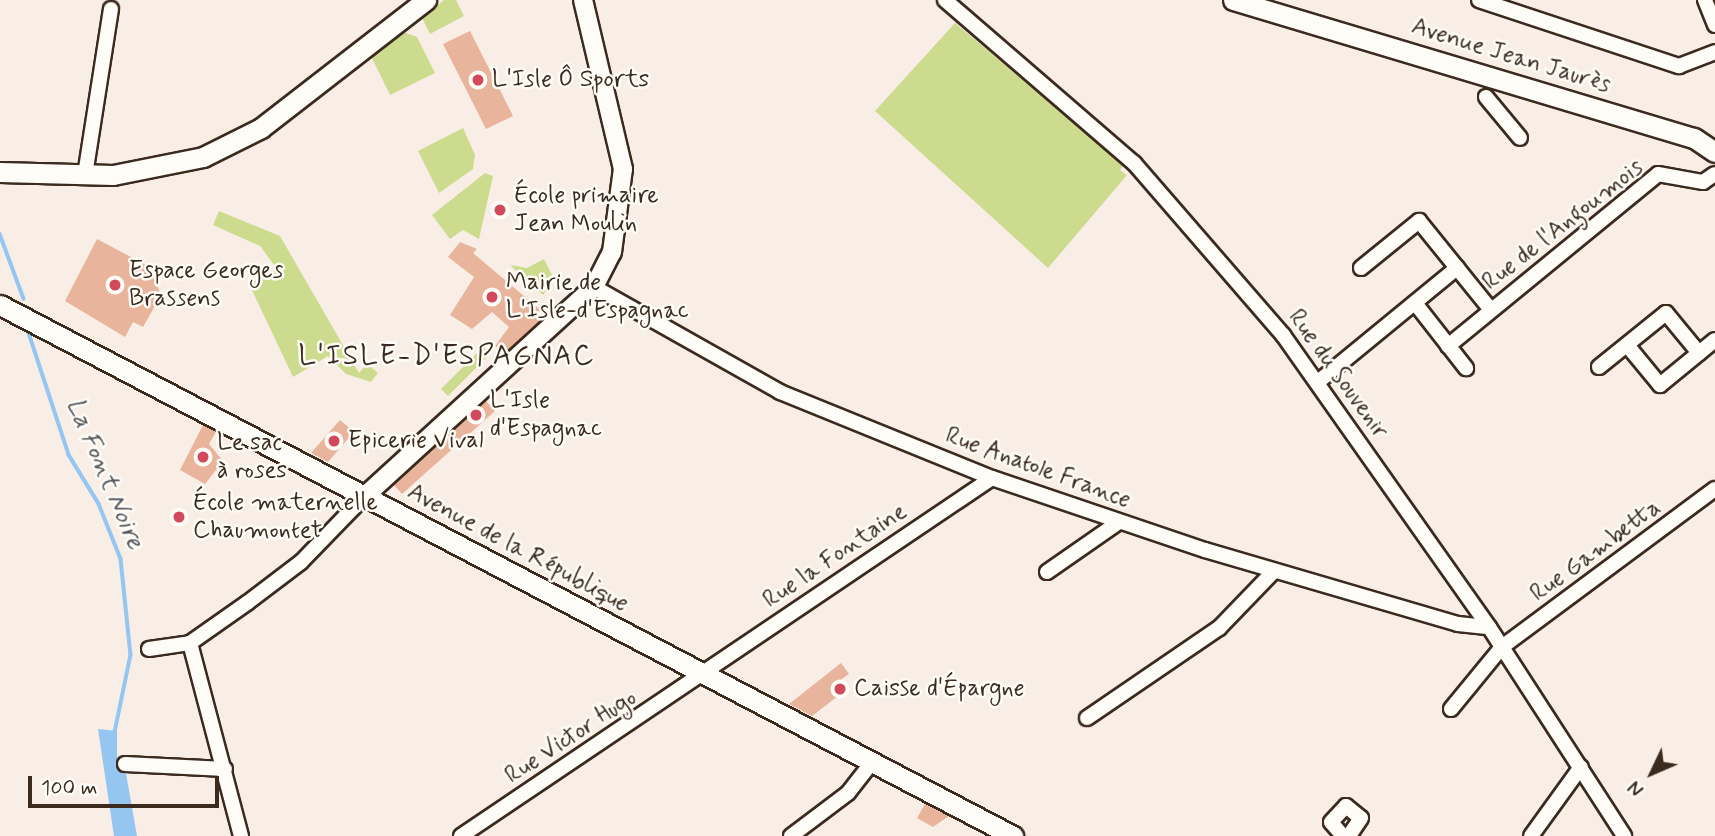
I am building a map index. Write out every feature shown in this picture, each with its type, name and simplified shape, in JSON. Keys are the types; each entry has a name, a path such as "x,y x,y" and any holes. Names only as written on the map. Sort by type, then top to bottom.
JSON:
{"main road":[{"path":"0,172 85,175 154,171 225,148 426,0"},
{"name":"Avenue Jean Jaurès","path":"1233,0 1694,138 1715,138"},
{"name":"Avenue Jean Jaurès","path":"1694,138 1715,152"},
{"name":"Avenue de la République","path":"0,304 1013,836"}],"street":[{"path":"149,649 190,643 301,562 366,495 594,287 619,227 622,169 583,0"},
{"name":"Rue du Souvenir","path":"944,0 1134,163 1318,382 1489,627 1624,836"},
{"path":"1479,0 1679,66 1715,52"},
{"path":"1705,0 1715,25"},
{"path":"85,175 111,9"},
{"path":"1486,97 1520,138"},
{"name":"Rue de l'Angoumois","path":"1448,346 1658,174 1703,182 1715,174"},
{"path":"1362,268 1419,221 1491,310"},
{"path":"1318,382 1457,268"},
{"name":"Rue Anatole France","path":"594,287 780,392 992,478 1119,522 1275,571 1458,625 1489,627"},
{"path":"1415,303 1466,368"},
{"path":"1599,367 1666,313 1699,353"},
{"path":"1627,345 1660,385 1715,340"},
{"name":"Rue la Fontaine","path":"705,674 992,478"},
{"name":"Rue Gambetta","path":"1451,709 1502,647 1715,489"},
{"path":"1047,572 1119,522"},
{"path":"1087,718 1219,628 1275,571"},
{"path":"190,643 203,709 225,769 241,836"},
{"name":"Rue Victor Hugo","path":"461,836 705,674"},
{"path":"791,836 848,793 872,762"},
{"path":"125,764 225,769"},
{"path":"1531,836 1581,767"},
{"path":"1343,836 1331,817 1346,806 1361,818 1349,836"}],"green space":[{"path":"444,0 456,0 464,16 430,34 422,18"},
{"path":"955,23 1124,165 1120,170 1127,175 1048,268 875,111"},
{"path":"403,32 417,37 435,73 390,95 371,56"},
{"path":"463,128 475,155 473,169 439,193 418,151"},
{"path":"485,173 493,176 479,239 463,230 450,239 432,215"},
{"path":"219,211 280,236 359,373 367,364 378,373 371,382 346,374 328,356 293,377 249,284 277,269 260,246 213,225"},
{"path":"544,259 554,279 543,295 510,265 527,268"},
{"path":"483,347 491,353 448,396 441,389"}],"water":[{"path":"98,729 117,731 117,761 124,762 137,836 114,836"}],"building":[{"name":"L'Isle Ô Sports","path":"470,31 513,116 486,129 443,44"},
{"name":"Espace Georges Brassens","path":"97,239 150,267 161,295 143,327 133,322 125,337 65,301"},
{"name":"Mairie de L'Isle-d'Espagnac","path":"460,242 477,249 473,253 538,308 542,303 551,311 504,354 495,346 509,327 492,312 472,329 450,315 474,277 448,257"},
{"path":"486,401 495,411 402,494 394,485"},
{"name":"Epicerie Vival","path":"340,420 354,432 328,462 311,453"},
{"name":"Le sac à roses","path":"203,425 216,432 209,444 223,461 205,484 180,470"},
{"name":"Caisse d'Épargne","path":"841,663 849,674 839,681 846,690 812,716 789,704"},
{"path":"925,804 949,816 933,827 917,818"}],"waterway":[{"name":"La Font Noire","path":"0,234 24,299"},
{"name":"La Font Noire","path":"29,333 69,455 99,504 121,559 131,655 115,732"}],"place":[{"name":"L'Isle Ô Sports","path":"478,80"},
{"name":"École primaire Jean Moulin","path":"500,210"},
{"name":"Espace Georges Brassens","path":"115,285"},
{"name":"Mairie de L'Isle-d'Espagnac","path":"492,297"},
{"name":"L'Isle d'Espagnac","path":"476,415"},
{"name":"Epicerie Vival","path":"334,441"},
{"name":"Le sac à roses","path":"203,457"},
{"name":"École maternelle Chaumontet","path":"179,517"},
{"name":"Caisse d'Épargne","path":"840,689"}],"district":[{"name":"L'ISLE-D'ESPAGNAC","path":"447,357"}]}
